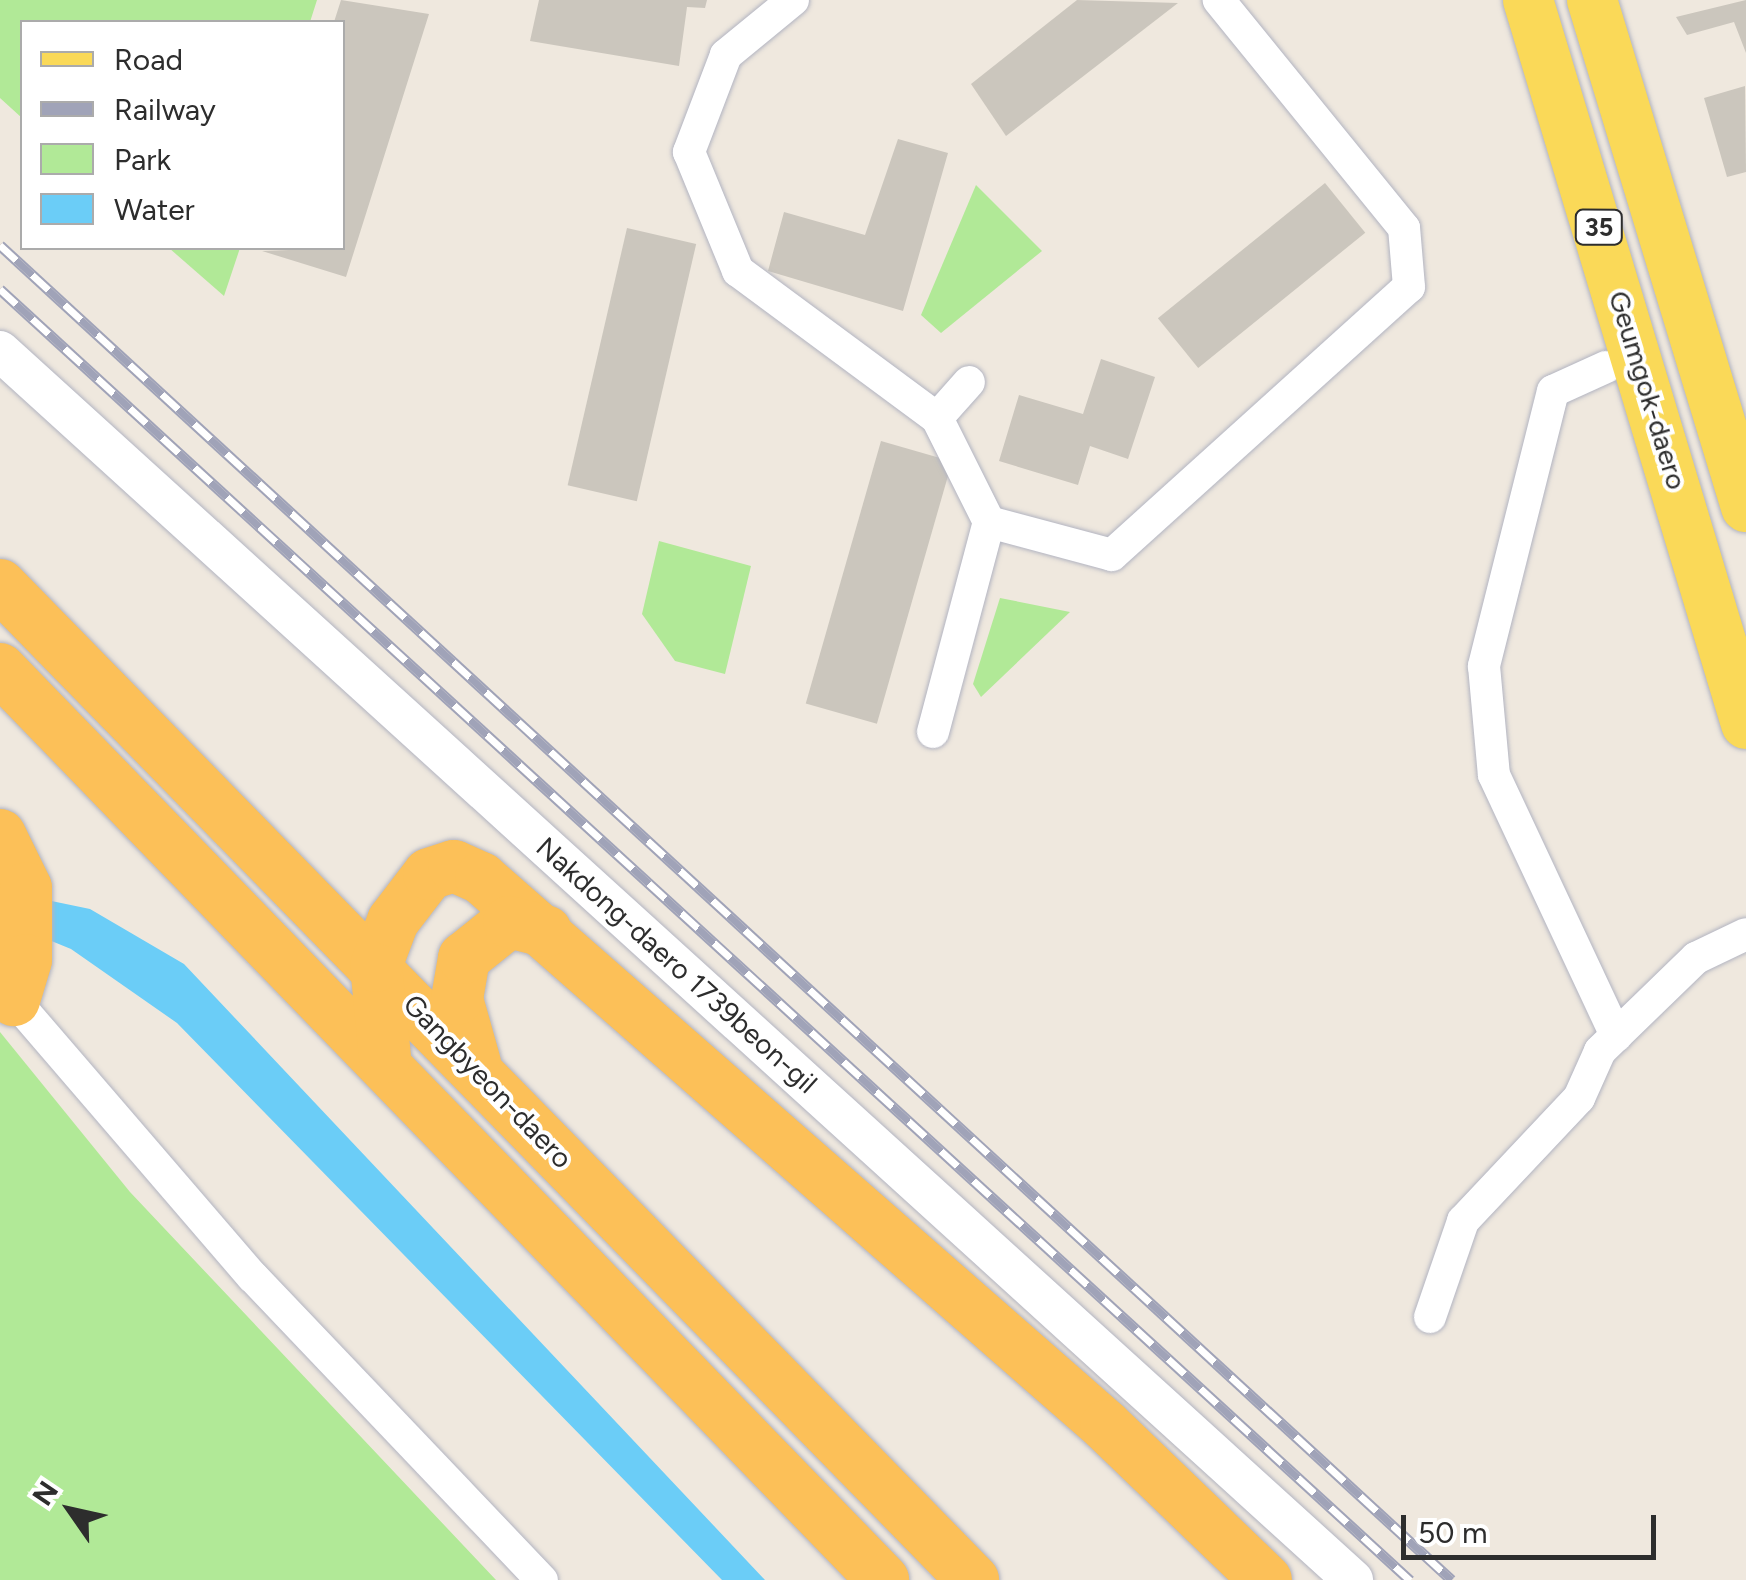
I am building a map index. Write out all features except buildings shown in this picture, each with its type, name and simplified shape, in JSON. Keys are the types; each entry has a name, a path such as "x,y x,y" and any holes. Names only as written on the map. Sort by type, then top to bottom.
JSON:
{"highway":[{"name":"Gangbyeon-daero","path":"0,586 477,1068 973,1580"},
{"name":"Gangbyeon-daero","path":"0,670 385,1058 883,1580"},
{"path":"0,835 26,888 13,982"},
{"path":"385,1058 376,966 408,896 454,866 546,931 1106,1426 1266,1580"},
{"path":"477,1068 457,999 464,958 509,922 546,931"}],"main road":[{"name":"Geumgok-daero","path":"1528,0 1746,724"},
{"name":"35","path":"1592,0 1736,434 1746,507"},
{"path":"1668,455 1694,454 1736,434"}],"street":[{"path":"793,0 726,55 689,152 738,271 937,418 989,522 933,732"},
{"path":"989,522 1112,556 1409,288 1404,228 1219,0"},
{"name":"Nakdong-daero 1739beon-gil","path":"0,351 1354,1580"},
{"path":"1606,367 1553,392 1484,666 1494,776 1616,1036"},
{"path":"937,418 970,382"},
{"path":"1430,1317 1463,1221 1579,1098 1616,1036 1696,958 1746,934"},
{"path":"13,982 254,1278 542,1580"}],"green space":[{"path":"0,0 317,0 311,20 20,20 20,116 0,98"},
{"path":"976,185 1042,251 941,333 921,315"},
{"path":"171,250 239,250 224,296"},
{"path":"659,541 751,566 725,674 675,661 642,614"},
{"path":"1000,598 1070,612 981,697 973,684"},
{"path":"0,1032 130,1192 496,1580 0,1580"}],"water":[{"path":"37,898 90,909 184,964 765,1580 722,1580 177,1023 71,949 0,920"}],"railway":[{"path":"0,245 1452,1580"},
{"path":"0,289 1410,1580"}]}
